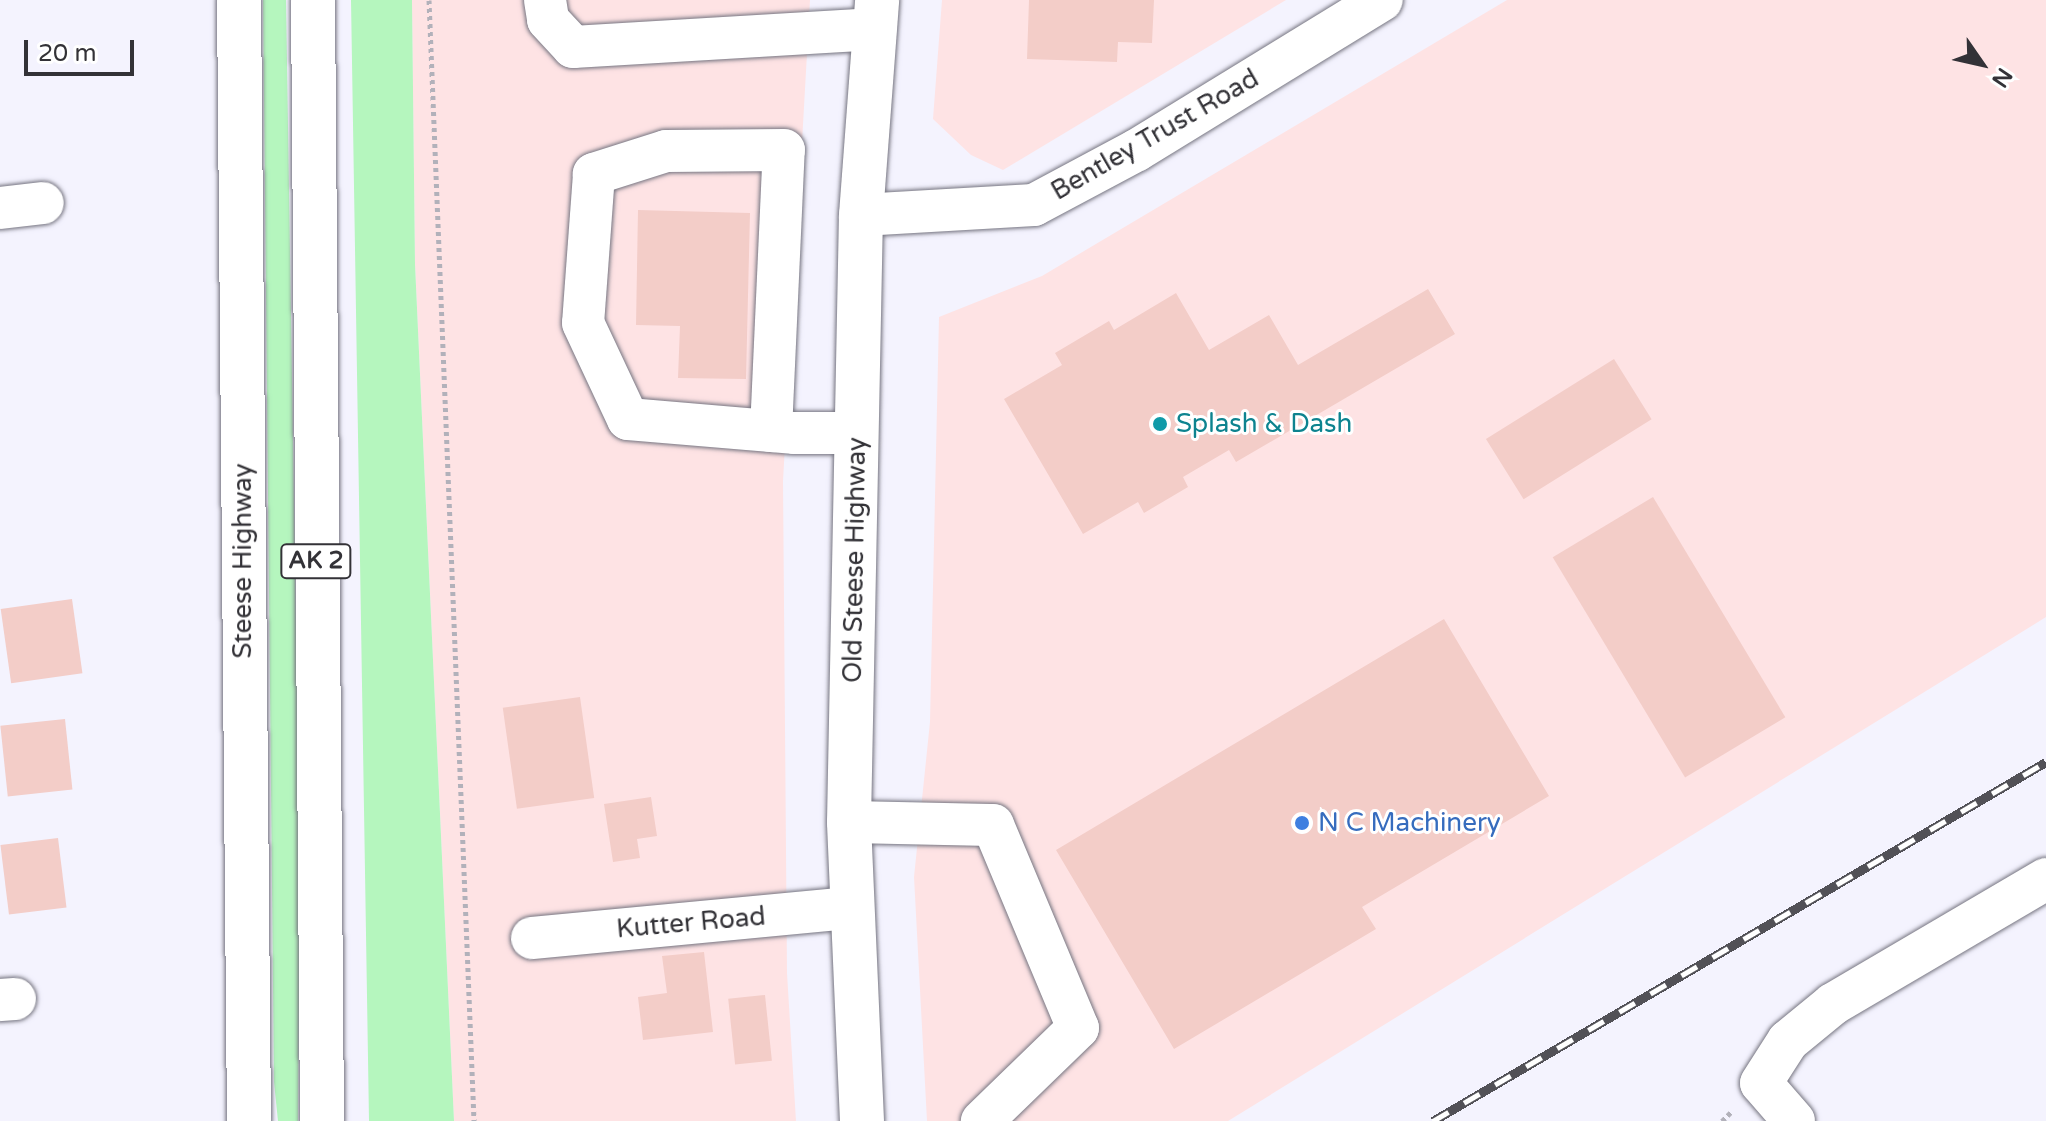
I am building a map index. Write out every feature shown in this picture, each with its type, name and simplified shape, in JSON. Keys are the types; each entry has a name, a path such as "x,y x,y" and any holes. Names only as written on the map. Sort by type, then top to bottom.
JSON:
{"main road":[{"name":"Steese Highway","path":"239,0 249,1121"},
{"name":"AK 2","path":"313,0 322,1121"},
{"name":"Old Steese Highway","path":"862,1121 849,822 861,215 876,14"}],"street":[{"path":"545,0 548,20 573,47 876,14"},
{"name":"Bentley Trust Road","path":"861,215 1034,205 1137,150 1382,0"},
{"path":"771,431 784,150 666,151 594,174 583,323 628,419 771,431 857,433"},
{"path":"0,208 43,203"},
{"path":"849,822 993,825 1078,1028 982,1121"},
{"path":"1794,1121 1761,1083 1788,1041 1833,1004 2046,879"},
{"name":"Kutter Road","path":"532,938 851,908"}],"path":[{"path":"429,0 474,1121"}],"shaded area":[{"path":"412,0 810,0 783,481 787,973 796,1121 454,1121 415,264"},
{"path":"942,0 1286,0 1003,170 971,155 933,119"},
{"path":"1507,0 2046,0 2046,617 1228,1121 927,1121 914,877 930,722 939,317 1042,276"}],"green space":[{"path":"263,0 286,0 300,882 298,1121 278,1121 274,1082"},
{"path":"351,0 412,0 415,264 454,1121 369,1121"}],"building":[{"path":"1029,0 1154,0 1152,43 1118,42 1117,62 1027,59"},
{"path":"638,210 750,213 746,379 678,378 680,326 636,325"},
{"name":"Splash & Dash","path":"1428,289 1455,334 1236,462 1229,450 1183,477 1188,487 1144,513 1138,502 1083,534 1004,399 1062,365 1055,353 1109,321 1114,330 1176,293 1209,350 1269,315 1298,365"},
{"path":"1614,359 1652,419 1524,499 1486,439"},
{"path":"1653,497 1785,717 1685,778 1553,557"},
{"path":"72,599 82,673 11,683 1,609"},
{"name":"N C Machinery","path":"1444,619 1549,796 1362,907 1376,929 1174,1049 1056,850"},
{"path":"580,697 594,798 517,809 503,708"},
{"path":"65,719 72,790 8,796 0,726"},
{"path":"651,797 657,836 637,839 640,858 613,862 604,804"},
{"path":"58,838 67,907 9,915 0,845"},
{"path":"704,952 713,1032 643,1040 638,997 667,993 662,956"},
{"path":"765,995 772,1061 735,1065 728,999"}],"railway":[{"path":"1433,1121 2046,762"}],"place":[{"name":"Splash & Dash","path":"1160,424"},
{"name":"N C Machinery","path":"1302,823"}]}
